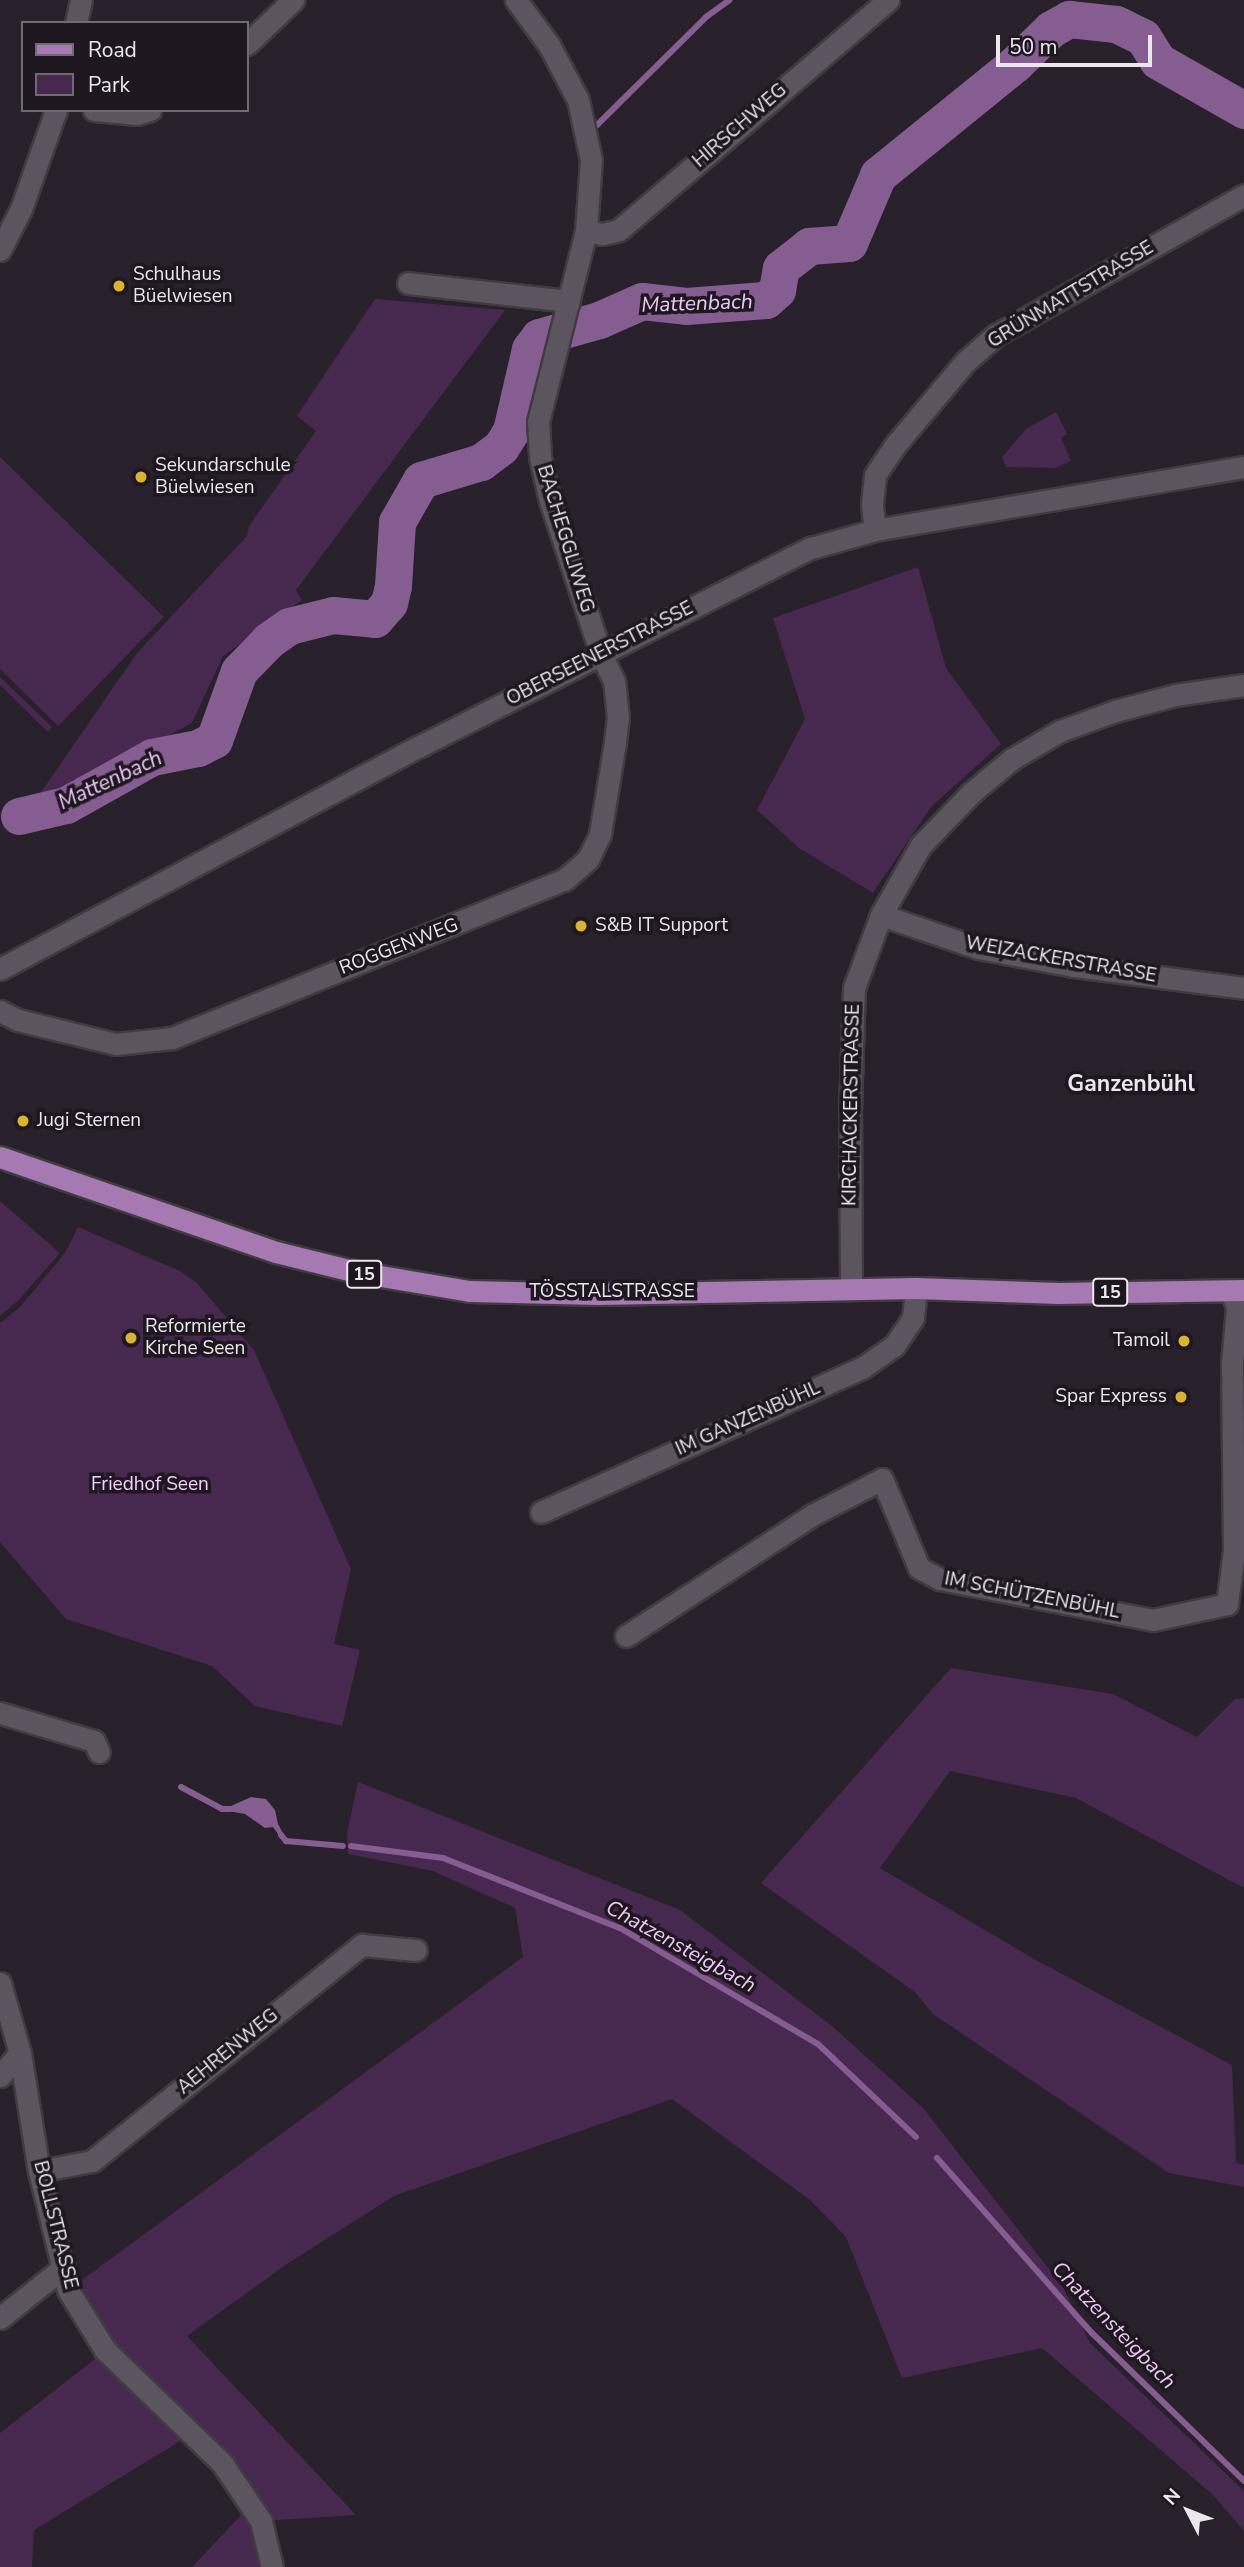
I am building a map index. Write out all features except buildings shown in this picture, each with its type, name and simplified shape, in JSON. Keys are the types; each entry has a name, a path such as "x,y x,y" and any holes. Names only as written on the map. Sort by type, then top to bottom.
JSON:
{"main road":[{"name":"TÖSSTALSTRASSE","path":"0,1157 276,1252 357,1272 469,1291 598,1294 916,1288 1058,1293 1238,1290"}],"street":[{"path":"76,21 80,0"},
{"path":"248,43 293,0"},
{"name":"BACHEGGLIWEG","path":"516,0 549,45 578,100 591,160 586,231 538,422 540,457 550,501 601,654"},
{"name":"HIRSCHWEG","path":"586,231 602,234 619,230 888,0"},
{"path":"0,250 21,209 56,112"},
{"path":"116,112 144,112"},
{"name":"GRÜNMATTSTRASSE","path":"874,530 872,503 876,475 896,444 966,361 1006,329 1244,195"},
{"path":"408,283 569,301"},
{"name":"OBERSEENERSTRASSE","path":"0,969 406,754 811,548 874,530 1244,467"},
{"name":"ROGGENWEG","path":"0,1011 18,1020 116,1044 172,1038 564,880 588,859 600,834 609,781 618,718 614,681 601,654"},
{"name":"KIRCHACKERSTRASSE","path":"851,1290 850,1113 854,988 881,915 920,845 971,793 1021,753 1059,731 1115,711 1175,695 1244,685"},
{"name":"WEIZACKERSTRASSE","path":"881,915 978,948 1073,966 1244,988"},
{"name":"IM GANZENBÜHL","path":"541,1512 862,1368 894,1346 913,1318 916,1288"},
{"name":"IM SCHÜTZENBÜHL","path":"626,1636 814,1514 882,1479 919,1568 940,1579 1153,1620 1227,1604 1234,1551 1232,1363 1238,1290"},
{"path":"0,1713 94,1741 99,1752"},
{"name":"AEHRENWEG","path":"39,2171 92,2161 362,1945 416,1950"},
{"name":"BOLLSTRASSE","path":"0,1983 20,2053 39,2171 68,2290 104,2350 222,2463 261,2521 272,2567"},
{"path":"0,2076 20,2053"},
{"path":"0,2318 64,2267"}],"green space":[{"path":"375,299 505,310 296,590 302,600 223,656 192,723 41,804 37,798 137,653 247,536 249,526 316,431 297,416"},
{"path":"1056,412 1067,434 1061,438 1071,461 1056,468 1006,467 1002,457 1027,428"},
{"path":"0,457 164,617 58,726 0,669"},
{"path":"918,567 946,668 1001,744 931,807 873,893 799,848 757,810 805,719 773,618"},
{"path":"0,677 52,727 48,732 0,685"},
{"path":"0,1201 60,1253 18,1301 0,1316"},
{"name":"Friedhof Seen","path":"78,1227 180,1271 196,1282 254,1350 351,1569 334,1644 360,1650 342,1726 255,1706 212,1666 66,1619 0,1542 0,1323 20,1307 65,1253"},
{"path":"951,1668 1113,1694 1197,1737 1235,1699 1244,1698 1244,1888 1076,1798 950,1771 880,1868 1036,1960 1232,2065 1236,2163 1244,2165 1244,2187 1169,2173 933,2014 915,1992 761,1883"},
{"path":"358,1782 680,1910 832,2026 923,2108 1063,2287 1090,2343 1244,2491 1244,2531 1213,2495 1042,2348 902,2378 846,2237 810,2200 672,2099 394,2196 287,2264 187,2336 356,2515 261,2521 68,2290 523,1957 515,1908 433,1871 348,1854 347,1833"},
{"path":"104,2352 182,2440 34,2530 32,2567 0,2567 0,2433"},
{"path":"246,2510 262,2567 192,2567"}],"shaded area":[{"path":"251,1797 266,1799 275,1810 278,1824 286,1839 283,1841 273,1827 265,1828 245,1814 222,1810"}],"waterway":[{"path":"594,128 706,17 729,0"},
{"name":"Mattenbach","path":"19,816 66,805 152,757 198,748 214,740 239,671 269,640 289,626 333,615 375,619 389,603 393,586 397,522 421,480 481,462 501,447 511,431 530,349 539,337 599,320 642,301 686,306 766,300 777,290 781,268 809,246 849,243 878,175 1015,64 1051,29 1069,19 1116,24 1143,37 1158,61 1244,110"},
{"name":"Chatzensteigbach","path":"181,1787 222,1809 229,1809"},
{"name":"Chatzensteigbach","path":"281,1835 286,1841 343,1846"},
{"name":"Chatzensteigbach","path":"351,1846 443,1858 620,1928 818,2044 916,2137"},
{"name":"Chatzensteigbach","path":"937,2158 1092,2333 1244,2481"}],"place":[{"name":"Schulhaus Büelwiesen","path":"119,286"},
{"name":"Sekundarschule Büelwiesen","path":"141,477"},
{"name":"S&B IT Support","path":"581,926"},
{"name":"Jugi Sternen","path":"23,1121"},
{"name":"Reformierte Kirche Seen","path":"131,1338"},
{"name":"Tamoil","path":"1184,1341"},
{"name":"Spar Express","path":"1181,1397"}],"district":[{"name":"Ganzenbühl","path":"1131,1084"}]}
